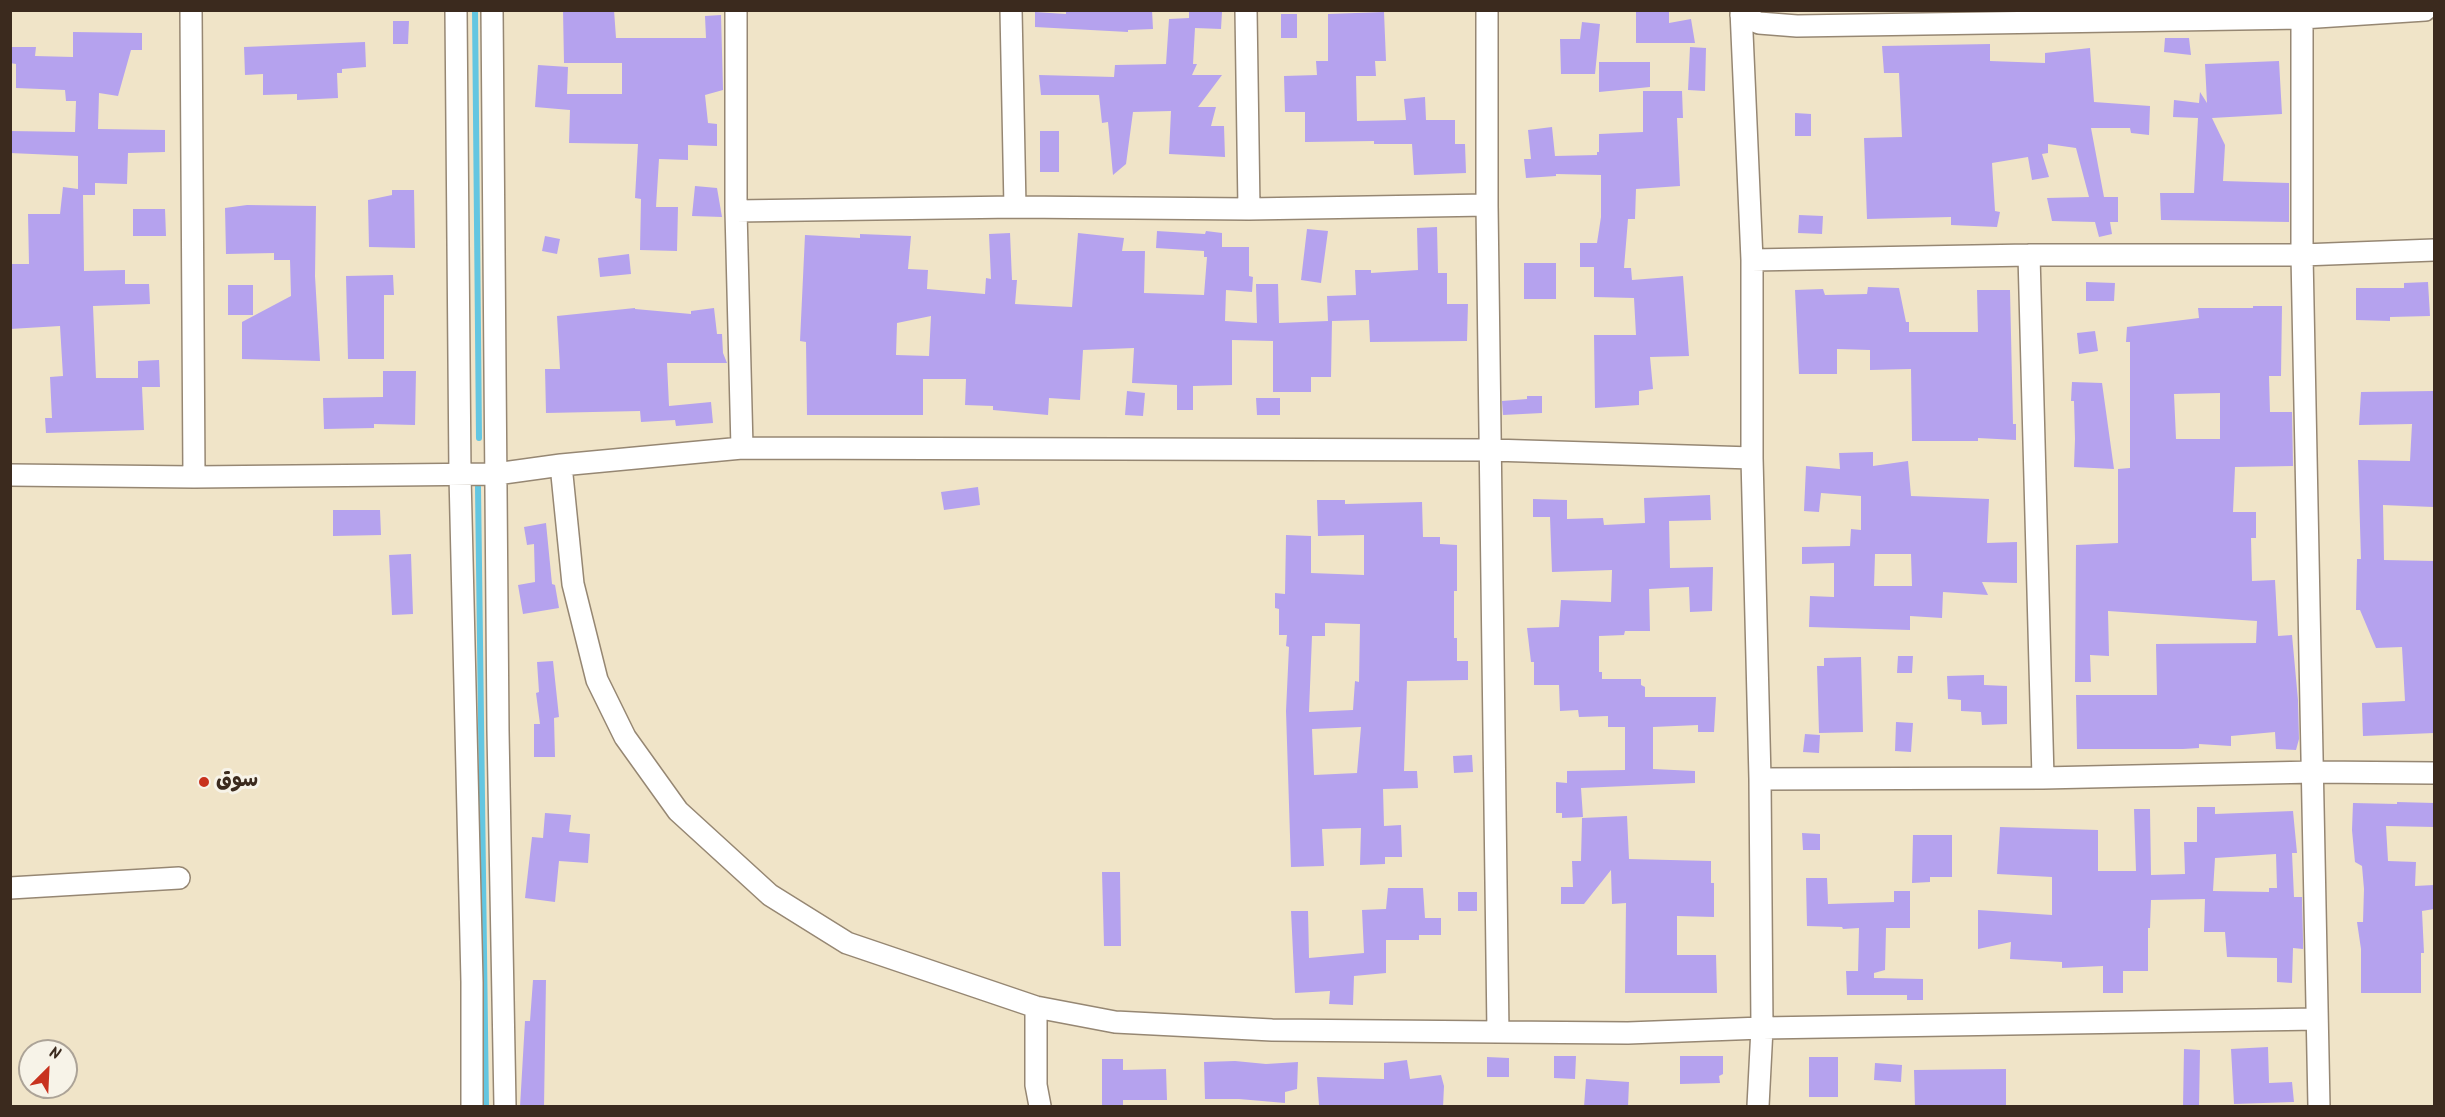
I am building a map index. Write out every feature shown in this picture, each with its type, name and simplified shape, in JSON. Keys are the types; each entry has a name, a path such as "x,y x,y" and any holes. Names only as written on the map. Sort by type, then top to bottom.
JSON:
{"street":[{"path":"191,10 194,477"},
{"path":"456,10 460,475 472,982 472,1107"},
{"path":"492,10 505,1107"},
{"path":"736,10 736,211 742,448"},
{"path":"1011,10 1015,207"},
{"path":"1246,10 1249,209"},
{"path":"1488,10 1487,205 1498,1032"},
{"path":"1741,13 1759,23 1789,26 2302,18 2425,10"},
{"path":"1741,13 1752,260 1752,458 1760,779 1762,1028 1758,1107"},
{"path":"2302,18 2302,255 2319,1107"},
{"path":"736,211 1015,207 1249,209 1487,205"},
{"path":"1752,260 2029,255 2302,255 2434,249"},
{"path":"2029,255 2043,778"},
{"path":"10,475 194,477 496,474 561,465 742,448 1492,450 1752,458"},
{"path":"561,465 573,584 597,680 625,737 678,811 770,895 847,943 1036,1007 1116,1022 1227,1028 1415,1033 1628,1033 1762,1028 2317,1018"},
{"path":"1760,779 2043,778 2313,772 2434,773"},
{"path":"10,888 179,878"},
{"path":"1036,1007 1036,1085 1040,1107"}],"building":[{"path":"563,10 614,10 616,38 706,38 705,16 721,15 723,90 705,95 708,123 717,124 717,146 688,145 688,160 659,159 656,207 678,207 677,251 640,250 641,199 635,198 638,144 569,143 570,110 535,107 538,65 568,67 567,94 622,94 622,63 564,63"},
{"path":"1066,10 1152,10 1153,29 1128,30 1128,32 1035,27 1035,12 1066,14"},
{"path":"1189,10 1222,12 1221,29 1195,28 1193,64 1197,64 1192,75 1222,75 1198,107 1216,107 1211,126 1224,126 1225,157 1169,154 1171,111 1133,112 1126,164 1113,175 1108,122 1102,123 1099,95 1041,95 1039,75 1114,77 1115,65 1166,64 1169,19 1189,18"},
{"path":"1636,10 1669,10 1669,23 1691,19 1695,43 1636,43"},
{"path":"1384,12 1386,61 1375,61 1376,76 1356,76 1357,121 1406,120 1404,99 1425,97 1426,120 1455,120 1455,144 1465,144 1466,173 1414,175 1412,144 1374,144 1374,141 1305,142 1305,112 1285,112 1284,76 1317,75 1316,61 1328,61 1328,14"},
{"path":"1281,14 1297,14 1297,38 1281,38"},
{"path":"393,21 409,21 408,44 393,44"},
{"path":"1582,22 1600,24 1595,74 1561,74 1560,39 1580,39"},
{"path":"73,32 142,33 142,50 131,50 118,96 99,93 98,129 165,130 165,152 128,153 127,184 95,183 95,195 83,195 84,271 125,270 125,284 149,284 150,304 93,306 96,378 138,378 138,361 159,360 160,387 142,387 144,430 46,433 45,418 52,418 50,377 63,376 60,326 10,329 10,264 29,264 28,214 60,214 63,187 78,189 78,156 10,153 10,131 75,132 76,101 66,101 65,90 16,88 16,64 10,63 10,47 36,47 35,56 73,57"},
{"path":"2165,38 2189,38 2191,55 2164,52"},
{"path":"365,42 366,67 342,69 342,73 337,73 338,98 297,100 297,94 263,95 263,74 245,75 244,47"},
{"path":"1990,44 1990,61 2045,63 2045,53 2090,48 2094,102 2150,106 2149,135 2131,133 2130,128 2091,128 2104,197 2118,197 2118,222 2110,222 2112,234 2099,237 2095,222 2052,221 2047,198 2089,197 2076,148 2048,144 2048,153 2042,154 2049,177 2032,180 2028,157 1992,163 1995,211 2000,212 1997,227 1951,225 1951,217 1867,219 1864,138 1902,137 1899,73 1884,73 1882,46"},
{"path":"1690,47 1706,48 1705,91 1688,90"},
{"path":"2279,61 2282,114 2212,118 2225,145 2223,181 2289,183 2289,222 2161,220 2160,193 2194,193 2198,118 2173,117 2174,100 2199,103 2200,92 2207,103 2205,64"},
{"path":"1599,62 1650,62 1650,87 1599,92"},
{"path":"1643,91 1682,91 1683,118 1677,118 1680,186 1636,189 1635,219 1628,219 1624,268 1631,268 1632,280 1683,276 1689,356 1650,357 1653,389 1639,391 1639,405 1595,408 1594,335 1636,335 1634,298 1594,297 1594,267 1580,267 1580,243 1597,243 1601,217 1601,175 1556,174 1556,176 1526,178 1524,159 1531,159 1528,130 1552,127 1555,156 1597,155 1599,134 1643,132"},
{"path":"1795,113 1811,114 1811,136 1795,136"},
{"path":"1040,131 1059,131 1059,172 1040,172"},
{"path":"695,186 717,188 722,217 692,216"},
{"path":"392,190 414,190 415,248 369,247 368,200 392,195"},
{"path":"247,205 316,206 315,276 320,361 242,359 242,322 291,296 290,260 274,260 274,253 226,254 225,208"},
{"path":"133,209 165,209 166,236 133,236"},
{"path":"1799,215 1823,216 1822,234 1798,233"},
{"path":"1437,227 1438,273 1447,273 1447,304 1468,304 1467,341 1370,342 1369,320 1332,321 1331,377 1311,377 1311,392 1273,392 1273,341 1232,340 1232,385 1193,386 1193,410 1177,410 1177,385 1132,383 1134,348 1083,350 1080,400 1049,398 1048,415 993,410 993,406 965,405 966,379 923,379 923,415 807,415 806,342 800,341 805,235 860,238 860,234 911,236 908,269 928,270 927,289 985,294 986,278 991,279 989,234 1010,233 1012,280 1017,280 1015,304 1072,307 1078,233 1124,238 1122,251 1145,251 1144,293 1204,295 1207,257 1204,257 1204,251 1156,248 1157,231 1222,233 1222,247 1249,247 1249,276 1253,277 1252,292 1226,290 1225,321 1257,323 1256,284 1278,284 1279,323 1328,321 1327,296 1356,295 1355,270 1371,270 1371,273 1418,270 1417,228","holes":["931,316 929,356 896,355 897,323"]},
{"path":"1307,229 1328,231 1321,283 1301,280"},
{"path":"545,236 560,239 557,254 542,251"},
{"path":"629,254 631,274 600,277 598,258"},
{"path":"1524,263 1556,263 1556,299 1524,299"},
{"path":"393,275 394,295 384,295 384,359 348,359 346,276"},
{"path":"2086,282 2115,283 2114,301 2086,301"},
{"path":"2428,282 2430,316 2390,317 2390,321 2356,320 2356,288 2404,288 2404,283"},
{"path":"228,285 253,285 253,315 228,315"},
{"path":"1868,287 1899,288 1906,322 1909,322 1909,332 1978,332 1977,290 2010,290 2013,424 2016,424 2016,440 1978,438 1978,441 1912,441 1911,369 1870,370 1870,350 1837,349 1837,374 1799,374 1795,290 1823,289 1825,295 1867,294"},
{"path":"2253,306 2282,306 2281,376 2269,376 2270,412 2292,412 2293,466 2235,467 2233,512 2256,512 2256,538 2251,538 2252,581 2275,580 2278,636 2292,635 2298,700 2299,739 2296,750 2276,749 2275,732 2231,736 2231,746 2199,744 2199,748 2183,749 2077,749 2076,695 2157,695 2156,644 2256,643 2257,621 2108,611 2109,656 2090,655 2091,682 2075,682 2076,545 2118,543 2118,469 2130,468 2130,342 2126,342 2127,327 2199,318 2198,308 2253,308","holes":["2220,393 2220,439 2176,439 2174,394"]},
{"path":"635,308 691,314 691,311 714,308 717,334 722,334 723,353 727,363 667,363 669,406 711,402 713,423 676,426 675,420 641,422 640,411 546,413 545,369 560,369 557,316"},
{"path":"2095,331 2098,351 2079,354 2077,333"},
{"path":"383,371 416,371 415,425 374,424 374,428 324,429 323,398 383,397"},
{"path":"2072,382 2102,383 2114,469 2074,467"},
{"path":"1127,391 1145,393 1143,416 1125,415"},
{"path":"2434,391 2433,507 2383,505 2384,560 2434,561 2434,733 2363,736 2362,703 2405,701 2402,647 2376,648 2360,610 2356,610 2357,559 2361,559 2358,460 2410,461 2412,424 2359,425 2361,392"},
{"path":"1527,396 1542,396 1542,413 1503,415 1502,401 1527,399"},
{"path":"1256,398 1280,398 1280,415 1257,415"},
{"path":"1873,452 1873,466 1908,461 1911,496 1989,499 1987,543 2017,542 2017,583 1982,582 1988,595 1943,592 1942,618 1910,616 1910,630 1809,627 1810,596 1834,597 1834,563 1802,564 1802,547 1850,546 1851,529 1861,530 1861,496 1821,493 1819,512 1804,511 1806,466 1840,469 1839,453","holes":["1875,554 1911,554 1912,586 1874,586"]},
{"path":"978,487 980,505 944,510 941,492"},
{"path":"1710,495 1711,520 1669,521 1670,568 1713,567 1712,611 1690,612 1689,587 1649,589 1650,631 1625,631 1624,635 1599,636 1599,672 1602,672 1602,679 1641,679 1641,685 1645,687 1645,697 1716,697 1714,732 1698,732 1698,725 1653,727 1653,769 1695,771 1695,783 1581,788 1583,817 1562,818 1562,813 1556,813 1556,782 1567,783 1567,771 1625,770 1625,727 1608,727 1608,716 1579,717 1578,710 1560,711 1559,685 1534,685 1534,662 1531,662 1527,628 1559,627 1561,600 1611,602 1612,570 1552,572 1550,517 1533,517 1533,499 1567,500 1567,519 1603,518 1604,525 1645,523 1644,498"},
{"path":"1317,500 1345,500 1345,504 1422,502 1423,537 1440,537 1440,544 1457,545 1454,638 1457,638 1457,661 1468,661 1468,680 1407,681 1404,771 1417,771 1418,788 1383,789 1384,826 1401,825 1402,857 1385,857 1385,864 1360,865 1361,828 1322,829 1324,866 1291,867 1286,711 1289,647 1286,646 1287,635 1279,635 1279,609 1275,608 1275,593 1285,594 1286,535 1311,536 1311,573 1364,575 1364,535 1318,536","holes":["1325,623 1360,624 1359,682 1355,681 1353,710 1309,712 1312,636 1325,636","1361,727 1357,773 1314,775 1312,729"]},
{"path":"333,510 380,510 381,535 333,536"},
{"path":"546,523 552,584 555,585 559,608 523,614 518,585 535,582 534,544 527,545 524,527"},
{"path":"411,554 413,614 392,615 389,555"},
{"path":"1898,656 1913,656 1912,673 1897,673"},
{"path":"1861,657 1863,732 1819,733 1817,666 1824,666 1824,658"},
{"path":"553,661 559,717 554,718 555,757 534,757 534,724 540,724 536,693 539,692 537,662"},
{"path":"1984,675 1984,685 2007,686 2007,724 1982,725 1981,712 1961,711 1961,700 1948,699 1947,676"},
{"path":"1896,722 1913,723 1911,752 1895,751"},
{"path":"1805,734 1820,735 1819,753 1803,752"},
{"path":"1472,755 1473,772 1454,773 1453,756"},
{"path":"2397,802 2434,803 2434,827 2386,826 2388,861 2416,862 2415,886 2434,885 2434,909 2422,911 2424,953 2421,953 2421,993 2361,993 2361,949 2357,922 2363,922 2364,889 2362,866 2355,862 2352,830 2353,803 2397,804"},
{"path":"2197,807 2215,807 2215,814 2293,811 2297,853 2292,853 2294,897 2302,897 2303,949 2293,948 2292,983 2277,982 2277,958 2227,957 2225,932 2204,932 2205,899 2151,900 2150,928 2148,928 2148,971 2123,971 2123,993 2103,993 2103,966 2062,968 2062,962 2010,959 2011,942 1978,949 1978,910 2052,915 2052,877 1997,874 2000,827 2098,830 2098,871 2136,871 2134,809 2150,809 2151,875 2185,874 2184,842 2197,842","holes":["2276,854 2277,888 2269,888 2269,892 2213,891 2215,858"]},
{"path":"545,813 571,815 569,832 590,834 588,863 559,861 555,902 525,898 532,837 543,838"},
{"path":"1627,816 1629,859 1711,861 1711,883 1714,883 1714,917 1677,916 1677,955 1716,955 1717,993 1625,993 1626,903 1612,904 1611,870 1584,904 1561,904 1561,887 1573,887 1572,861 1581,861 1582,818"},
{"path":"1802,833 1820,834 1820,850 1803,850"},
{"path":"1913,835 1952,835 1952,877 1930,877 1930,882 1912,883"},
{"path":"1102,872 1120,872 1121,946 1104,946"},
{"path":"1806,878 1827,878 1828,904 1894,902 1894,891 1910,891 1910,928 1886,928 1885,970 1874,973 1874,978 1923,979 1923,1000 1907,1000 1907,995 1847,995 1846,971 1858,971 1859,928 1807,926"},
{"path":"1388,888 1423,888 1425,918 1441,918 1441,935 1419,935 1419,940 1386,940 1386,973 1354,976 1353,1005 1329,1004 1330,991 1295,993 1291,911 1308,911 1309,958 1364,953 1362,910 1386,909"},
{"path":"1458,892 1477,892 1477,911 1458,911"},
{"path":"533,980 546,980 544,1107 520,1107 525,1021 530,1021"},
{"path":"2268,1047 2269,1083 2292,1082 2294,1102 2234,1104 2231,1049"},
{"path":"2184,1049 2200,1050 2199,1107 2183,1107"},
{"path":"1554,1056 1576,1056 1575,1079 1554,1078"},
{"path":"1680,1056 1723,1056 1723,1074 1719,1076 1720,1083 1680,1084"},
{"path":"1487,1057 1509,1058 1509,1077 1487,1077"},
{"path":"1809,1057 1838,1057 1838,1097 1809,1097"},
{"path":"1102,1059 1123,1059 1123,1070 1166,1069 1167,1100 1123,1100 1123,1107 1102,1107"},
{"path":"1407,1060 1410,1079 1441,1075 1444,1086 1443,1107 1319,1105 1317,1077 1384,1079 1384,1063"},
{"path":"1235,1061 1266,1064 1298,1062 1297,1089 1285,1092 1285,1103 1205,1099 1204,1062"},
{"path":"1875,1063 1902,1065 1901,1082 1874,1080"},
{"path":"2006,1069 2006,1107 1915,1107 1914,1070"},
{"path":"1586,1079 1629,1082 1628,1107 1584,1107"}],"waterway":[{"path":"475,10 479,438"},
{"path":"478,487 486,1106"}],"place":[{"name":"سوق","path":"204,782"}]}
